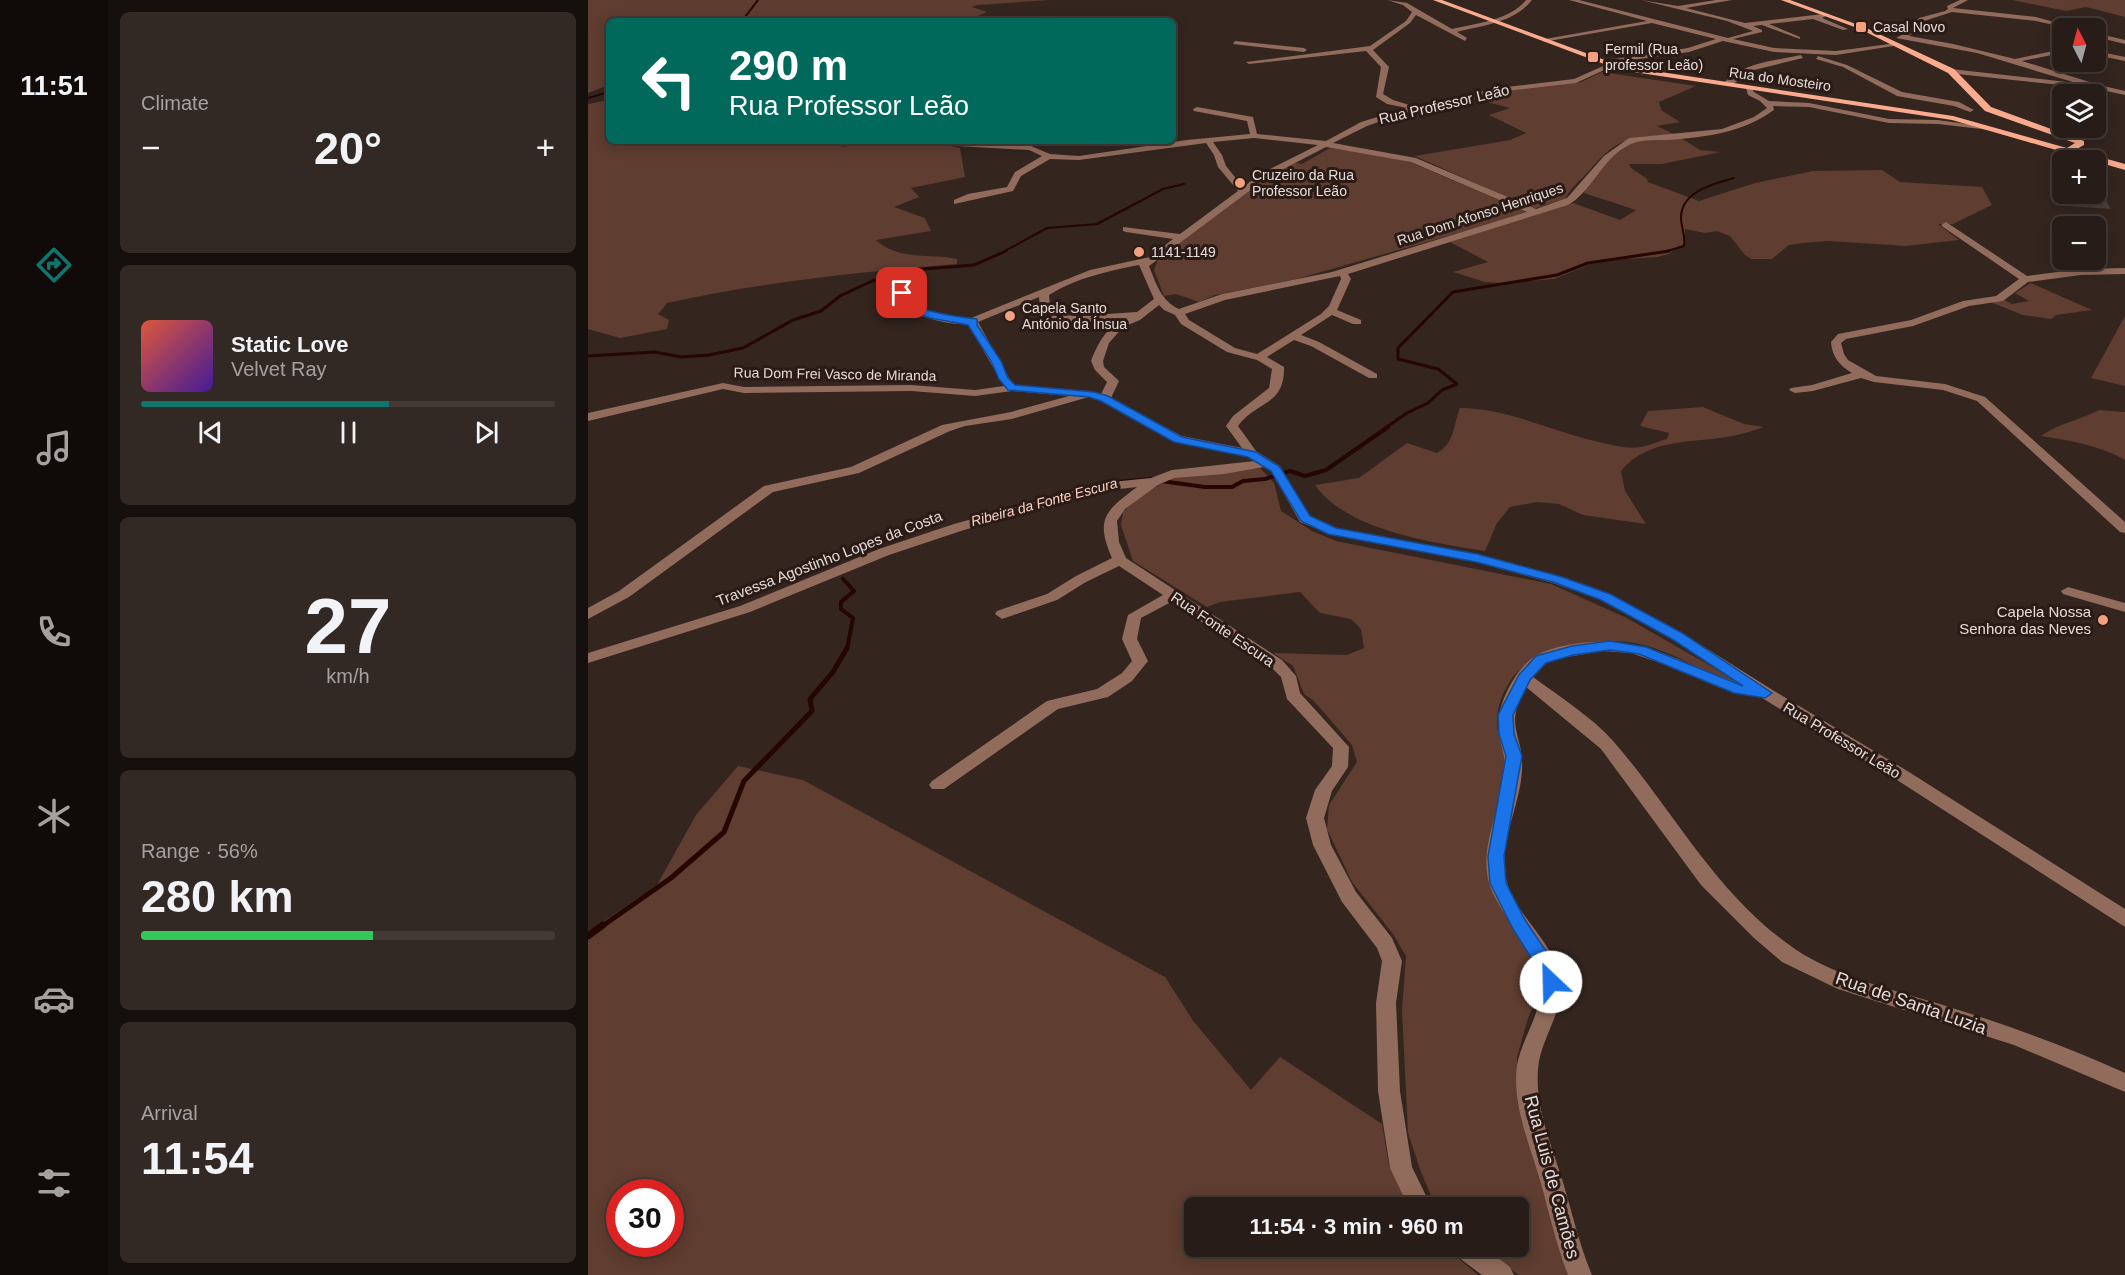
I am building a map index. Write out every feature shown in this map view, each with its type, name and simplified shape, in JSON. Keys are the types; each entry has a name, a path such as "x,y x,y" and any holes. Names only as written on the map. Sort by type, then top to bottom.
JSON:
{"main road":[{"name":"Rua do Mosteiro","path":"1436,0 1607,64 1633,71 1953,118 2070,150"},
{"path":"1784,0 1823,16 1862,28 1951,71 1988,109 2081,143 2070,150"},
{"name":"Rua do Mosteiro","path":"2106,161 2125,167"}],"street":[{"path":"1390,0 1405,4 1415,12 1465,39"},
{"path":"1452,31 1518,13 1529,0"},
{"path":"1572,0 1724,40 1803,54 1845,66 1900,94 1956,104 1970,110"},
{"path":"1644,0 1746,25 1823,16"},
{"path":"1672,8 1729,0"},
{"path":"1951,10 1949,7 1965,0"},
{"path":"1904,37 1918,22 1951,10 2036,19 2052,23"},
{"path":"1249,62 1371,48 1408,22 1415,12"},
{"path":"1814,17 1845,29"},
{"path":"1545,41 1654,21"},
{"path":"1762,24 1798,38"},
{"name":"Rua Professor Leão","path":"973,321 1093,272 1153,259 1261,178 1364,124 1418,108 1456,103 1501,89 1576,81 1607,64 1689,50 1760,31 1746,25"},
{"path":"1888,40 1904,37 1963,47 2018,60 2088,84"},
{"path":"2106,37 2125,42"},
{"path":"1235,43 1324,53"},
{"path":"1727,84 1739,73 1749,69 1803,54 1855,51 1897,45"},
{"path":"1371,48 1369,50 1385,67 1378,96 1390,102 1418,108"},
{"path":"1646,50 1657,54"},
{"path":"2018,60 2052,53"},
{"path":"2106,55 2125,58"},
{"path":"1951,71 2070,84"},
{"path":"1750,88 1751,93 1767,103 1809,105 1889,121 1938,122 1990,128"},
{"path":"2106,89 2125,93"},
{"name":"Rua Dom Afonso Henriques","path":"1179,313 1222,297 1342,272 1537,213 1573,200 1594,171 1617,147 1632,140 1730,130 1763,116 1771,108 1767,103"},
{"path":"1197,109 1250,119 1254,136"},
{"path":"1953,118 1970,110 1988,109"},
{"path":"1176,144 1254,136 1326,143 1381,152 1413,160 1537,213"},
{"path":"1208,141 1218,154 1222,167 1242,191"},
{"path":"959,144 1031,148 1048,156 1092,157 1170,144"},
{"path":"1031,148 1038,144"},
{"path":"957,202 971,196 1010,189 1018,174 1048,156"},
{"path":"1233,180 1261,178"},
{"path":"1946,225 2025,279"},
{"path":"1126,229 1161,236 1183,237"},
{"path":"1153,259 1144,265 1150,283 1168,308 1179,313 1185,322 1231,350 1247,356 1259,357 1278,367 1280,376 1275,389 1266,399 1235,419 1232,426 1252,454"},
{"path":"2125,271 2081,272 2025,279 1999,299 1967,303 1913,323 1842,336 1836,342 1838,354 1848,367 1874,379 1945,387 1981,399 2125,530"},
{"path":"1259,357 1330,311 1343,291 1346,279 1342,272"},
{"path":"1052,289 1044,294 1047,317 1077,319 1140,313"},
{"path":"902,293 896,298 897,303 907,307 933,316 966,322 973,321 973,325 996,361 1004,379 1012,388 1090,394 1105,399 1178,439 1252,454 1271,466"},
{"path":"1105,399 1113,381 1099,368 1097,361 1099,352 1119,325 1160,299"},
{"path":"1330,311 1357,322"},
{"path":"1293,336 1315,344 1373,376"},
{"path":"1795,390 1813,388 1862,374"},
{"name":"Rua Dom Frei Vasco de Miranda","path":"588,417 723,386 744,390 911,388 975,393 1012,388"},
{"path":"588,615 624,594 769,489 842,475 946,428 1012,415 1090,394"},
{"path":"1002,614 1052,597 1081,579 1120,560 1112,542 1110,521 1120,506 1157,480 1271,466"},
{"name":"Rua Professor Leão","path":"1271,466 1305,519 1333,531 1477,558 1558,580 1606,597 1677,636 1765,693 1903,776 2125,920"},
{"name":"Travessa Agostinho Lopes da Costa","path":"588,658 745,609 884,552 959,527 1101,487 1157,480"},
{"name":"Rua Fonte Escura","path":"1120,560 1277,664 1288,676 1293,695 1341,747 1340,766 1324,790 1315,818 1322,845 1349,897 1386,944 1392,961 1386,1003 1389,1091 1401,1168 1416,1197"},
{"path":"2068,591 2125,608"},
{"path":"938,785 1053,705 1102,693 1127,677 1140,661 1128,643 1129,628 1135,615 1152,605 1177,597"},
{"name":"Rua Luis de Camões","path":"1580,1275 1568,1247 1527,1096 1528,1065 1551,982 1542,959 1519,924 1498,883 1496,856 1514,756 1506,734 1506,715 1524,678 1541,659 1610,645 1642,650 1739,690 1765,693"},
{"name":"Rua de Santa Luzia","path":"1524,678 1538,687 1607,746 1708,880 1761,933 1789,956 1845,983 2017,1037 2072,1058 2125,1083"},
{"path":"1477,1257 1502,1275"}],"shaded area":[{"path":"588,0 1049,0 977,5 972,7 987,12 973,18 606,18 606,86 588,93"},
{"path":"2012,0 2125,0 2125,17 2086,7 2066,11"},
{"path":"1602,72 1696,86 1659,102 1661,110 1680,122 1657,126 1676,135 1648,136 1618,144 1599,159 1565,199 1533,209 1415,156 1510,140 1526,133 1489,115 1510,108 1479,100 1496,91 1581,82"},
{"path":"606,101 606,144 838,144 842,147 864,144 938,144 960,148 965,177 911,188 919,197 894,207 925,218 931,231 876,240 885,247 904,254 957,259 957,264 811,279 739,289 667,303 658,314 669,320 667,329 620,338 588,329 588,104"},
{"path":"1681,138 1700,150 1721,152 1662,164 1629,164 1631,168 1648,182 1699,201 1755,183 1813,171 1882,170 1900,182 1982,187 1992,205 1953,224 1938,224 1959,240 1906,246 1828,241 1803,243 1789,245 1772,259 1751,259 1730,236 1717,231 1705,233 1685,229 1685,244 1669,254 1591,264 1554,279 1485,282 1453,272 1488,262 1450,242 1573,203 1620,220 1636,210 1584,193 1593,179 1605,163 1626,145 1645,139"},
{"path":"1330,148 1401,158 1529,213 1293,280 1215,295 1199,302 1176,294 1164,296 1154,270 1158,259 1235,196 1290,162 1302,164"},
{"path":"2031,283 2092,310 2056,315 2051,319 2023,315 1990,302 2004,300 2012,304 2029,301 2015,293"},
{"path":"2125,316 2125,386 2091,378"},
{"path":"1703,407 1744,424 1764,427 1722,438 1675,443 1645,452 1632,460 1621,471 1625,491 1646,524 1583,515 1559,504 1537,502 1510,507 1497,523 1485,551 1441,544 1369,524 1347,513 1329,500 1315,485 1359,478 1407,443 1437,453 1450,439 1460,408 1495,412 1582,438 1635,447 1647,446 1667,439 1669,433 1640,426 1648,411"},
{"path":"2099,410 2125,412 2125,460 2095,447 2041,436 2055,428"},
{"path":"1260,468 1274,483 1281,511 1312,531 1336,541 1551,584 1627,618 1735,680 1717,676 1655,648 1609,641 1576,647 1530,663 1513,676 1500,701 1497,719 1499,737 1507,756 1488,849 1528,948 1541,974 1542,988 1528,1018 1517,1057 1518,1093 1568,1275 1519,1275 1494,1257 1529,1257 1529,1197 1432,1197 1408,1133 1402,1010 1406,956 1393,934 1352,882 1327,829 1329,805 1357,762 1352,745 1314,701 1304,694 1293,666 1273,653 1347,655 1364,648 1361,629 1351,619 1320,613 1300,592 1220,602 1207,607 1133,561 1121,525 1123,512 1138,497 1172,478"},
{"path":"738,766 803,780 1165,977 1194,1022 1251,1090 1280,1057 1382,1124 1389,1165 1408,1197 1184,1197 1184,1257 1457,1257 1478,1275 588,1275 588,932 657,885 696,815"}],"building":[{"path":"2106,201 2111,209 2068,206 2067,204 2106,204"}],"waterway":[{"path":"744,18 758,0"},
{"path":"588,98 606,93"},
{"name":"Ribeira da Fonte Escura","path":"1666,251 1684,246 1681,218 1686,201 1700,190 1734,178"},
{"path":"1003,252 1047,228 1097,224 1163,189 1184,184"},
{"path":"588,356 655,352 681,357 709,355 743,348 793,320 821,311 840,296 872,281 912,270 974,265 1006,251"},
{"name":"Ribeira da Fonte Escura","path":"1385,428 1407,413 1428,403 1442,390 1457,384 1438,369 1398,359 1398,348 1453,292 1557,275 1588,263 1666,251"},
{"name":"Ribeira da Fonte Escura","path":"1161,481 1205,487 1232,487 1243,481 1265,479 1290,471 1305,476 1326,470 1388,427"},
{"name":"Ribeira da Fonte Escura","path":"1104,483 1152,479"},
{"name":"Ribeira da Fonte Escura","path":"980,517 1082,489"},
{"name":"Ribeira da Fonte Escura","path":"843,579 854,591 841,602 841,609 853,618 847,649"},
{"name":"Ribeira da Fonte Escura","path":"601,927 671,878 724,832 744,781 812,711 810,699 833,672 847,648"},
{"name":"Ribeira da Fonte Escura","path":"588,936 603,925"}],"place":[{"name":"Casal Novo","path":"1861,27"},
{"name":"Fermil (Rua professor Leão)","path":"1593,57"},
{"name":"Cruzeiro da Rua Professor Leão","path":"1240,183"},
{"name":"1141-1149","path":"1139,252"},
{"name":"Capela Santo António da Ínsua","path":"1010,316"},
{"name":"Capela Nossa Senhora das Neves","path":"2103,620"}],"route":[{"path":"902,293 896,298 897,303 907,307 933,316 966,322 973,321 973,325 996,361 1004,379 1012,388 1090,394 1105,399 1178,439 1252,454 1276,469 1305,519 1333,531 1477,558 1558,580 1606,597 1677,636 1765,693 1739,690 1642,650 1610,645 1541,659 1524,678 1506,715 1506,734 1514,756 1496,856 1498,883 1519,924 1542,959 1551,982"}]}
